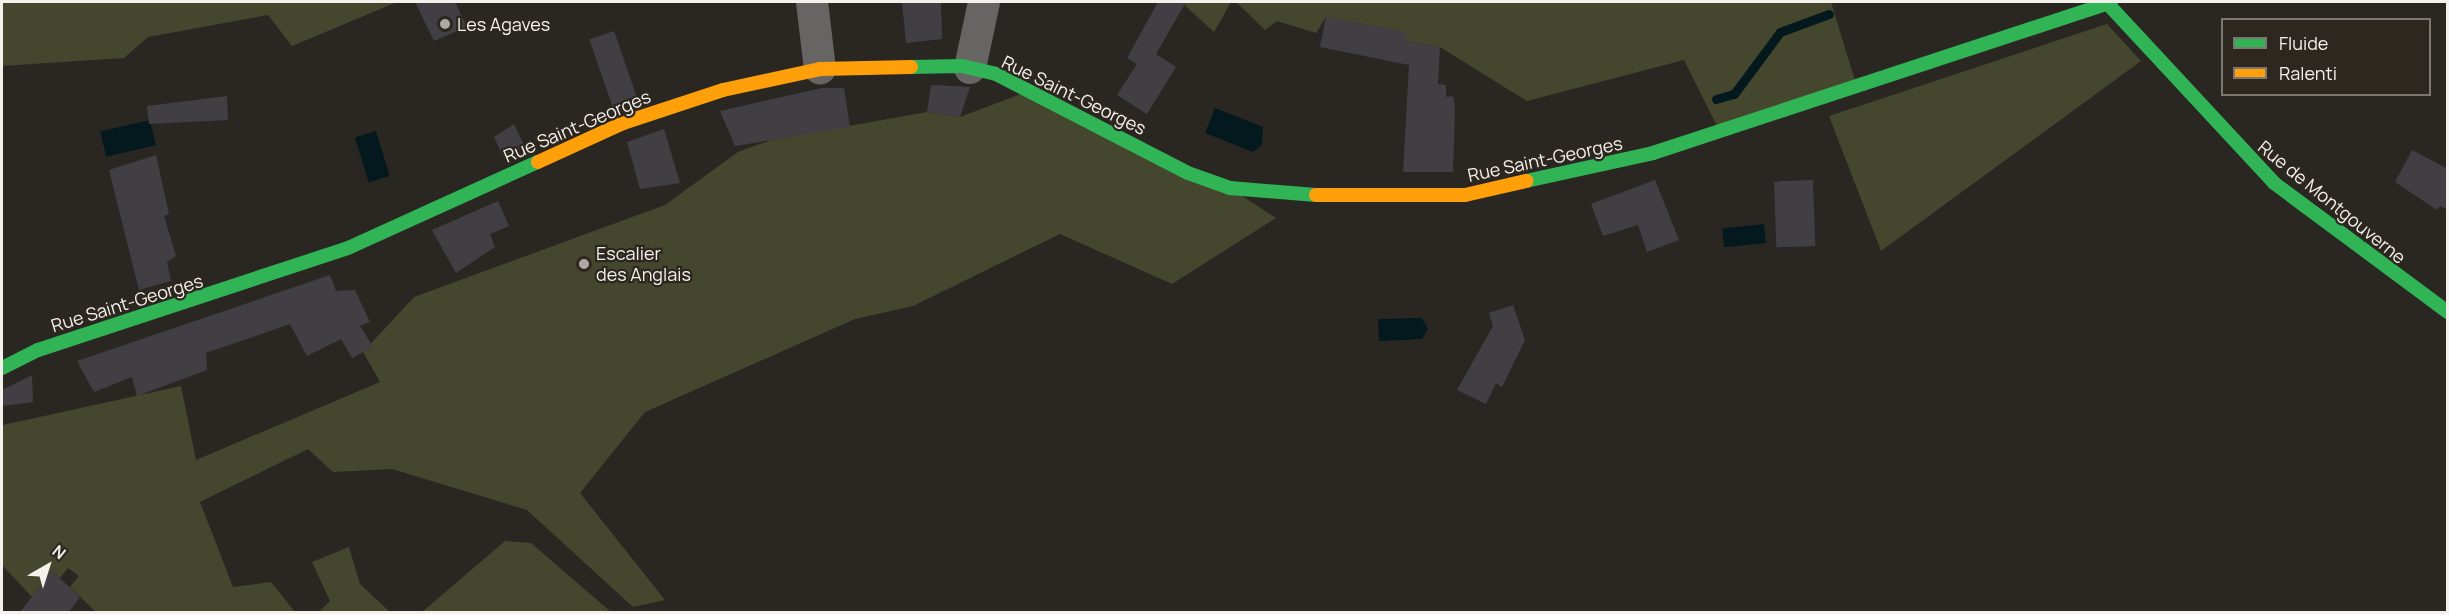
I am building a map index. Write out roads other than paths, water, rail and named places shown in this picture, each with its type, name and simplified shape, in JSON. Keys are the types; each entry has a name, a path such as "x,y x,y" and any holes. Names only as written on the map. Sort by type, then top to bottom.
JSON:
{"street":[{"path":"813,2 820,69"},
{"path":"970,68 984,2"},
{"name":"Rue Saint-Georges","path":"2,368 58,343 348,248 623,123 723,90 820,69 970,68 1031,90 1188,173 1230,188 1273,195 1465,195 1653,153 2109,2"},
{"name":"Rue de Montgouverne","path":"2109,2 2274,183 2448,312"}],"water":[{"path":"1215,108 1263,127 1262,145 1253,152 1205,133"},
{"path":"150,120 156,145 106,157 100,131"},
{"path":"376,131 390,176 369,182 355,137"},
{"path":"1764,224 1766,243 1724,247 1722,228"},
{"path":"1422,318 1428,329 1422,339 1379,341 1378,319"}],"waterway":[{"path":"1716,99 1734,94 1780,32 1829,14"}],"place":[{"name":"Les Agaves","path":"445,24"},
{"name":"Escalier des Anglais","path":"584,264"}]}
